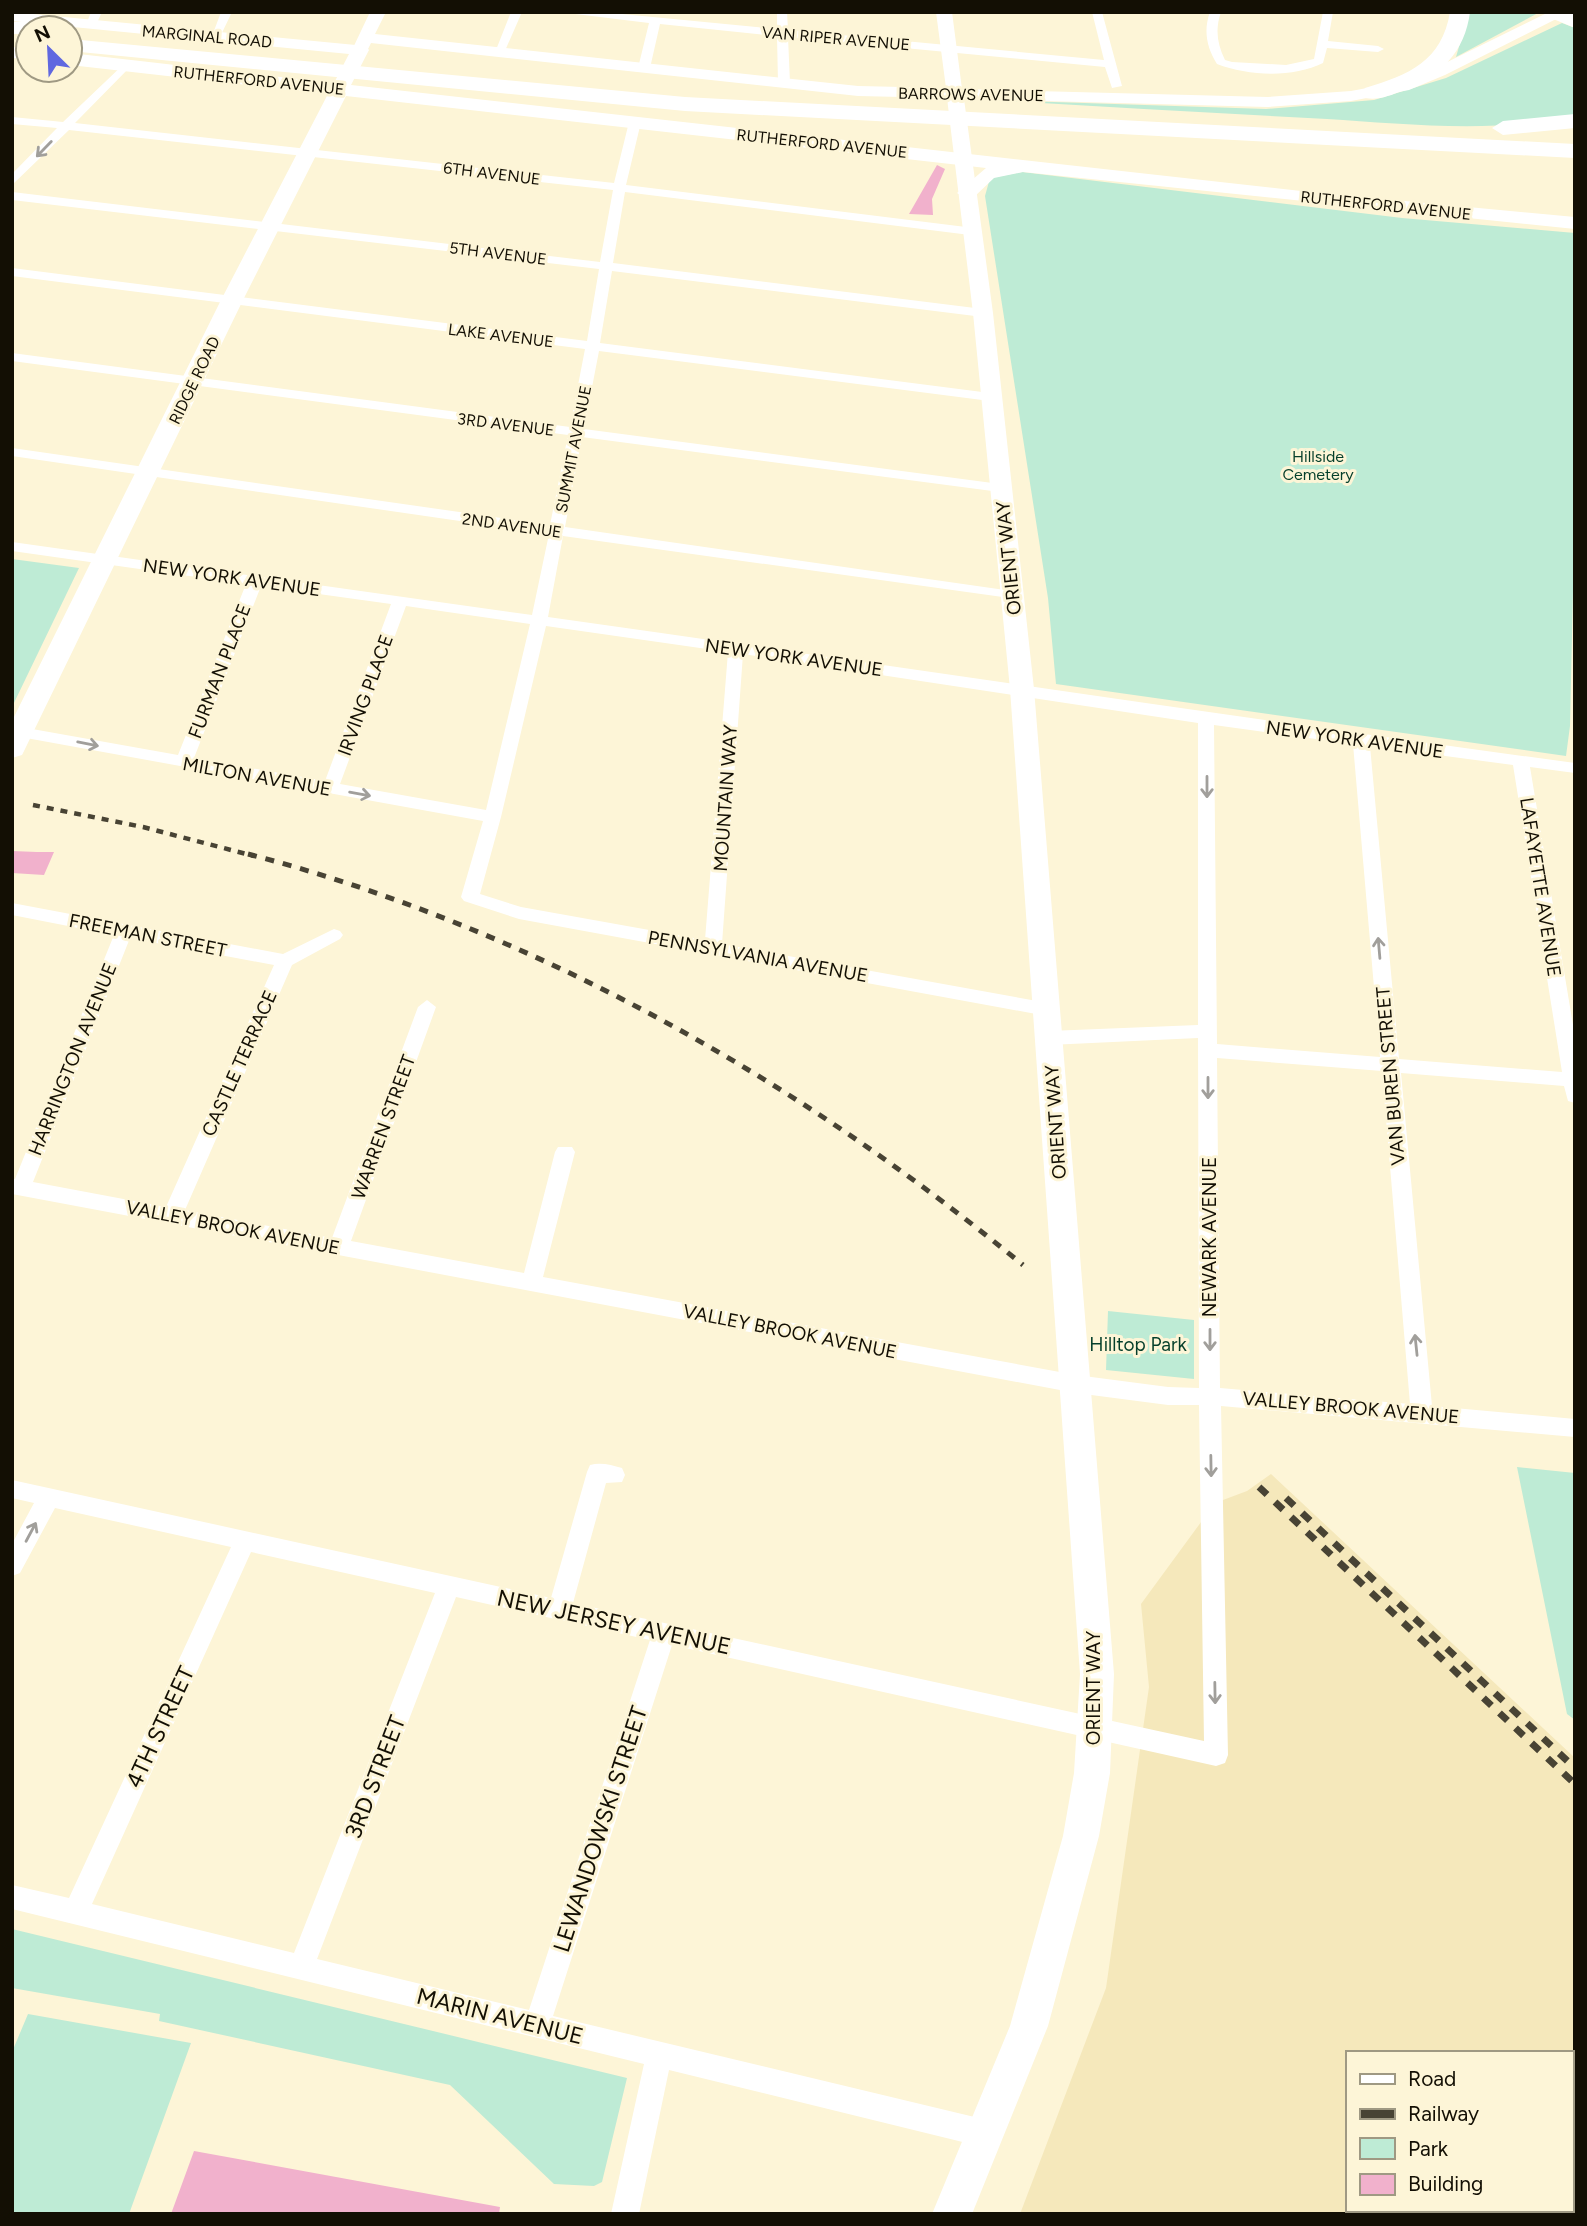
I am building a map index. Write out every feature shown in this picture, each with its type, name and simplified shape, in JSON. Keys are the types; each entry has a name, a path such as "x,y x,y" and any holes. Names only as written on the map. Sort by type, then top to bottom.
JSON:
{"highway":[{"path":"1373,93 1410,80 1440,60 1453,42 1460,12"},
{"path":"84,38 583,87 765,101 1398,132 1572,126"},
{"path":"84,46 685,104 1575,151"},
{"path":"361,48 744,92 765,101"}],"main road":[{"name":"MARGINAL ROAD","path":"84,23 361,48"},
{"name":"RIDGE ROAD","path":"16,740 232,300 361,48"},
{"name":"RUTHERFORD AVENUE","path":"84,60 342,86 400,95 1034,167 1575,223"},
{"path":"327,114 361,101 400,95"},
{"path":"967,194 988,173 1034,167"}],"street":[{"path":"215,37 227,12"},
{"name":"RIDGE ROAD","path":"361,48 378,12"},
{"path":"498,53 517,12"},
{"name":"VAN RIPER AVENUE","path":"564,12 1109,64"},
{"path":"782,12 784,83"},
{"name":"ORIENT WAY","path":"944,12 970,231 983,313 1022,689 1097,1674 1096,1729 1081,1836 1029,2026 988,2134 952,2214"},
{"path":"1097,12 1116,86"},
{"path":"1216,12 1211,29 1212,38 1219,58 1233,66 1311,66 1319,61 1328,12"},
{"name":"BARROWS AVENUE","path":"361,48 498,53 955,98 1243,102 1317,99 1373,93 1433,75 1562,15"},
{"path":"644,68 659,19"},
{"path":"1322,44 1378,49"},
{"path":"12,181 126,65"},
{"name":"6TH AVENUE","path":"12,120 619,188 970,231"},
{"name":"SUMMIT AVENUE","path":"470,897 493,817 540,621 593,346 619,188 635,122"},
{"name":"5TH AVENUE","path":"12,196 271,225 983,313"},
{"name":"LAKE AVENUE","path":"12,272 990,397"},
{"name":"3RD AVENUE","path":"12,357 1000,488"},
{"name":"2ND AVENUE","path":"12,452 1012,596"},
{"name":"NEW YORK AVENUE","path":"12,546 1022,689 1206,719 1575,768"},
{"name":"FURMAN PLACE","path":"184,762 255,580"},
{"name":"IRVING PLACE","path":"330,789 400,601"},
{"name":"MOUNTAIN WAY","path":"713,947 736,649"},
{"name":"NEWARK AVENUE","path":"1206,719 1210,1397 1216,1755"},
{"name":"VAN BUREN STREET","path":"1361,739 1422,1413"},
{"name":"MILTON AVENUE","path":"16,740 184,762 493,817"},
{"name":"LAFAYETTE AVENUE","path":"1521,761 1574,1086"},
{"name":"PENNSYLVANIA AVENUE","path":"470,897 519,913 1047,1009"},
{"name":"FREEMAN STREET","path":"12,909 285,961"},
{"name":"HARRINGTON AVENUE","path":"17,1187 124,931"},
{"path":"285,961 334,935"},
{"name":"CASTLE TERRACE","path":"172,1216 285,961"},
{"name":"WARREN STREET","path":"339,1247 427,1006"},
{"path":"1049,1038 1208,1040 1389,1065 1574,1086"},
{"path":"531,1283 558,1188 565,1152"},
{"name":"VALLEY BROOK AVENUE","path":"17,1187 1076,1384 1168,1396 1233,1396 1575,1428"},
{"path":"559,1610 598,1472 614,1475"},
{"name":"NEW JERSEY AVENUE","path":"12,1489 1216,1755"},
{"path":"12,1566 49,1497"},
{"name":"4TH STREET","path":"75,1913 245,1541"},
{"name":"3RD STREET","path":"301,1968 449,1586"},
{"name":"LEWANDOWSKI STREET","path":"537,2024 664,1633"},
{"name":"MARIN AVENUE","path":"12,1897 988,2134"},
{"path":"625,2214 659,2054"}],"shaded area":[{"path":"1271,1474 1575,1758 1575,2214 1020,2214 1106,1988 1149,1687 1141,1604 1215,1503 1247,1491"}],"green space":[{"path":"1469,12 1538,12 1538,13 1456,57"},
{"path":"1562,23 1575,28 1575,115 1546,121 1484,126 1419,125 993,100 1266,109 1374,100 1446,78"},
{"name":"Hillside Cemetery","path":"1022,172 1402,218 1575,233 1575,500 1570,726 1566,756 1056,684 1048,598 985,196 990,178"},
{"path":"12,559 79,568 12,707"},
{"name":"Hilltop Park","path":"1108,1311 1194,1320 1194,1379 1106,1370"},
{"path":"1517,1467 1575,1473 1575,1720 1567,1714"},
{"path":"12,1929 627,2078 602,2182 594,2186 554,2184 450,2085 159,2021 160,2014 12,1988"},
{"path":"28,2014 191,2043 129,2214 12,2214 12,2052"}],"building":[{"path":"937,165 945,169 932,199 933,215 909,214"},
{"path":"12,851 54,852 44,875 12,873"},
{"path":"194,2151 500,2207 499,2214 171,2214"}],"railway":[{"path":"33,805 143,827 254,856"},
{"path":"248,854 354,885 457,923 559,968 658,1018 754,1073 847,1133 937,1197 1023,1265"},
{"path":"1259,1487 1575,1784"},
{"path":"1286,1498 1575,1768"}]}
